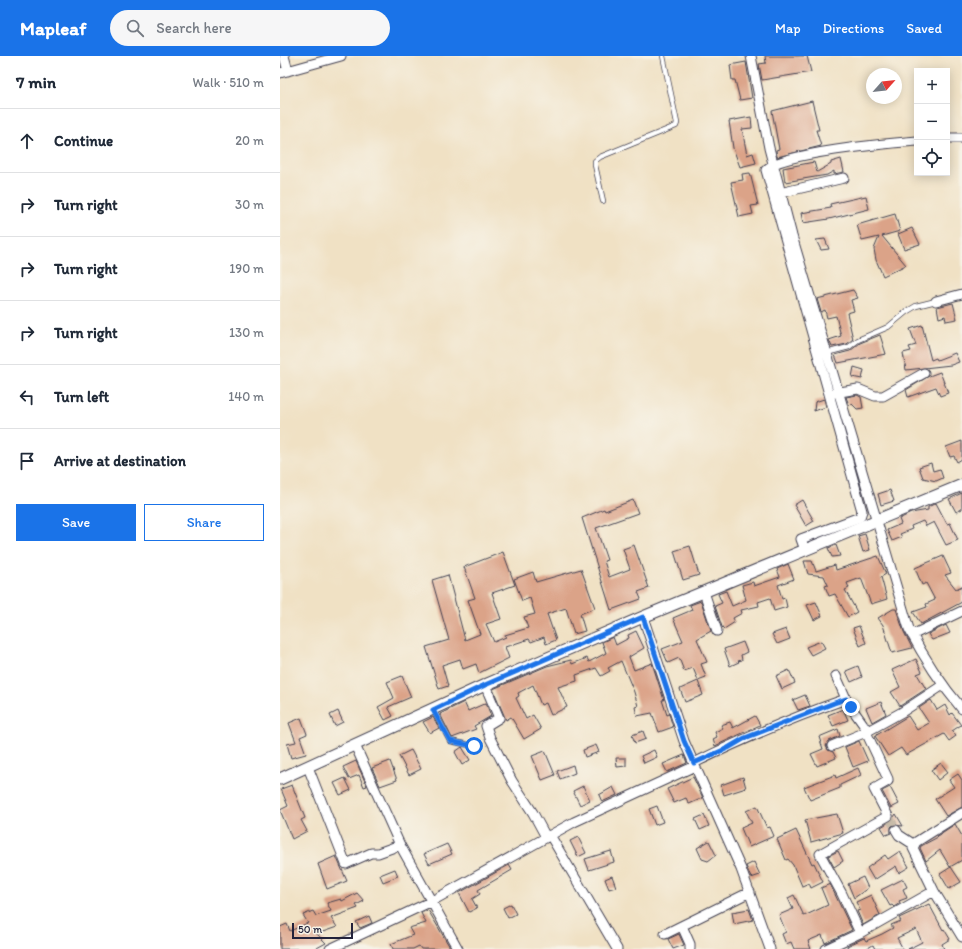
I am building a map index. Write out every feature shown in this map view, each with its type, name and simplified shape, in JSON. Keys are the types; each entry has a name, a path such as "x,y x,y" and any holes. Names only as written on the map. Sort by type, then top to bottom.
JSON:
{"street":[{"path":"285,66 341,56"},
{"path":"751,56 780,193 809,297 822,355"},
{"path":"950,138 962,138"},
{"path":"914,141 856,146 774,164 767,168 766,174 909,629 924,658 962,709"},
{"path":"780,193 844,178"},
{"path":"936,301 962,294"},
{"path":"834,393 858,389 875,396 883,396 924,372"},
{"path":"804,546 801,539 862,515 834,393"},
{"path":"280,779 485,685 704,592 804,546 876,520 962,485"},
{"path":"704,592 717,631"},
{"path":"912,635 962,611"},
{"path":"643,617 684,741 750,892 770,949"},
{"path":"836,676 846,699 867,732 888,779 888,781 874,790 888,816 820,854 860,933"},
{"path":"485,685 498,718 486,726 490,738 512,781 548,836 617,949"},
{"path":"832,746 867,732 902,712 943,685"},
{"path":"330,949 432,901 548,836 728,748 745,738 846,699"},
{"path":"356,745 400,845 458,949"},
{"path":"308,767 346,864 371,853 378,853 400,845"},
{"path":"913,844 939,826 962,813"},
{"path":"896,830 899,835 913,844 914,851 934,891 962,937"},
{"path":"826,949 860,933 934,891"},
{"path":"665,934 750,892"},
{"path":"682,926 690,944 690,949"}],"lane":[{"path":"603,201 594,165 595,161 600,157 676,126 677,123 663,56"},
{"path":"822,355 849,347 858,340 888,327 916,306 936,301"},
{"path":"433,710 450,741 474,746"}],"building":[{"path":"765,56 807,56 811,72 762,80 759,64 766,63"},
{"path":"746,62 752,98 740,100 735,80 732,80 730,65"},
{"path":"812,101 819,130 816,130 821,146 777,157 776,150 779,149 772,111"},
{"path":"751,117 752,128 742,129 747,155 753,153 756,163 740,167 733,148 729,121"},
{"path":"841,159 844,172 834,174 834,171 827,175 785,182 783,168 814,162 817,172 831,164 831,162"},
{"path":"750,173 758,205 751,206 753,214 739,217 731,182 743,180 742,174"},
{"path":"866,196 869,209 829,219 803,223 801,213 831,208 830,204"},
{"path":"895,214 900,231 882,236 906,265 883,276 876,260 874,249 879,237 862,241 857,225"},
{"path":"912,228 920,244 904,249 898,234"},
{"path":"825,239 829,249 821,250 816,240"},
{"path":"853,290 858,298 851,300 854,311 847,313 853,339 847,344 832,347 829,340 841,336 836,316 827,318 825,310 821,312 817,299"},
{"path":"953,303 957,319 946,321 945,316 939,318 937,307"},
{"path":"922,325 931,360 936,358 937,360 955,353 959,362 951,365 906,370 903,353 911,351 909,347 916,345 910,329"},
{"path":"880,335 886,354 838,363 835,355 850,351 860,343"},
{"path":"854,367 864,370 862,379 852,377"},
{"path":"940,372 948,393 940,396 936,387 908,397 906,390 929,376"},
{"path":"857,395 861,397 863,408 857,409 852,404 849,405 846,397"},
{"path":"824,399 826,407 814,411 815,402"},
{"path":"962,441 962,459 957,462 954,456 950,457 946,447"},
{"path":"931,463 933,471 940,469 943,478 936,481 923,478 919,467"},
{"path":"890,490 894,501 881,505 878,494"},
{"path":"962,493 962,509 956,512 949,499"},
{"path":"633,500 638,513 596,528 607,560 604,561 609,577 630,569 623,549 634,545 649,588 638,592 641,599 611,610 582,518"},
{"path":"802,500 814,521 806,526 794,505"},
{"path":"936,503 947,524 950,523 958,540 946,545 934,522 926,526 923,521 911,526 912,529 900,534 902,537 892,541 887,530 901,524 899,519 911,513 928,510 928,507"},
{"path":"865,534 870,550 863,552 858,536"},
{"path":"836,545 840,556 832,557 828,548"},
{"path":"690,546 699,575 683,580 674,551"},
{"path":"503,552 515,585 492,593 501,619 486,624 494,642 506,637 505,635 528,628 524,617 535,614 530,598 522,601 514,579 533,572 536,582 581,569 595,608 580,614 585,631 574,634 566,608 547,614 556,640 546,644 544,637 531,642 529,639 505,647 509,658 479,673 476,664 463,669 460,659 442,665 448,686 439,689 426,647 449,640 432,580 448,575 465,640 480,634 468,600 475,598 464,567"},
{"path":"878,556 886,574 881,577 887,599 871,604 861,578 847,583 849,588 845,590 857,612 848,617 835,594 829,596 825,586 828,585 824,576 808,574 804,561 812,561 816,571 835,565 836,570"},
{"path":"943,556 951,573 945,575 956,589 962,586 962,602 921,624 913,612 927,607 926,604 935,600 926,583 922,585 915,568"},
{"path":"788,564 794,579 778,585 782,599 785,598 787,607 774,611 770,598 758,602 759,606 741,610 742,613 733,618 735,622 724,629 722,627 715,606 722,603 718,594 726,591 732,606 746,600 742,585 753,582 754,586 780,577 777,569"},
{"path":"701,601 711,631 697,639 707,662 701,664 706,677 698,680 693,668 684,671 679,658 668,663 662,649 683,641 673,618 692,610 690,605"},
{"path":"816,602 822,616 814,620 807,605"},
{"path":"893,609 896,609 904,632 912,648 892,653 883,625 878,618"},
{"path":"946,625 950,633 932,640 928,634"},
{"path":"859,626 866,643 860,646 853,628"},
{"path":"786,629 790,639 777,644 772,634"},
{"path":"636,631 644,648 629,657 634,670 652,663 664,700 662,700 667,715 669,714 673,727 659,732 652,713 637,716 635,707 638,706 634,692 621,661 608,668 610,671 601,676 596,668 576,675 577,681 558,687 567,707 551,715 546,703 541,705 533,685 518,693 519,696 516,698 526,719 533,715 541,729 524,739 511,717 506,720 493,689 547,666 571,660 572,664 587,658 589,662 606,653 602,642 613,637 616,645 629,638 628,635"},
{"path":"821,641 825,648 811,655 806,647"},
{"path":"743,642 747,652 741,655 742,660 730,666 724,649"},
{"path":"916,659 922,672 917,674 926,689 900,706 891,692 900,687 892,670"},
{"path":"858,666 862,677 851,682 846,671"},
{"path":"789,670 795,683 782,689 776,676"},
{"path":"402,676 411,697 388,707 393,716 385,720 378,707 394,698 387,682"},
{"path":"698,681 703,695 685,702 680,689"},
{"path":"805,695 810,706 798,710 793,700"},
{"path":"931,700 937,710 945,705 950,715 952,713 961,725 952,731 956,736 949,741 944,734 906,755 901,748 888,756 875,736 908,716 917,730 929,723 919,708"},
{"path":"464,702 468,711 486,703 491,716 474,726 476,729 452,738 440,714"},
{"path":"881,702 886,714 872,722 866,708"},
{"path":"843,709 848,720 833,726 828,715"},
{"path":"338,711 343,722 335,726 330,715"},
{"path":"755,716 760,725 715,746 713,739 717,737 715,732 723,728 721,725 730,722 733,728"},
{"path":"433,717 439,728 430,733 423,722"},
{"path":"301,718 307,734 300,737 306,754 291,758 287,744 296,742 289,723"},
{"path":"838,729 840,736 829,741 826,746 828,750 833,752 836,758 817,766 811,754 823,749 819,737"},
{"path":"643,731 646,739 635,743 632,735"},
{"path":"859,741 868,761 853,767 845,747"},
{"path":"596,745 599,752 585,757 583,750"},
{"path":"462,747 470,760 462,765 455,752"},
{"path":"411,750 421,769 409,775 399,756"},
{"path":"654,750 657,757 644,763 641,756"},
{"path":"545,751 555,775 542,780 532,756"},
{"path":"684,755 687,763 667,772 663,764"},
{"path":"616,758 626,758 626,766 617,767"},
{"path":"356,761 367,786 364,787 359,775 349,779 343,767"},
{"path":"390,761 397,780 380,786 372,768"},
{"path":"941,763 948,772 938,780 931,770"},
{"path":"573,765 575,773 560,779 557,771"},
{"path":"858,768 861,775 840,785 840,788 810,800 804,787 835,775 836,778"},
{"path":"958,774 962,780 962,807 946,816 935,799 954,787 949,780"},
{"path":"693,777 703,798 689,804 686,798 674,803 667,789"},
{"path":"743,777 746,788 724,795 721,785"},
{"path":"345,778 351,790 340,795 334,783"},
{"path":"292,785 305,818 301,820 307,831 292,839 280,810 288,806 281,789"},
{"path":"583,786 590,800 580,805 573,791"},
{"path":"613,787 617,795 602,802 599,795"},
{"path":"890,787 899,804 891,808 882,791"},
{"path":"657,806 663,822 655,825 649,809"},
{"path":"757,806 767,828 770,827 774,836 749,847 741,828 752,823 746,811"},
{"path":"837,814 843,833 811,842 805,820"},
{"path":"896,814 903,826 893,825 891,827 891,833 886,835 881,827 891,821"},
{"path":"704,815 709,826 700,830 695,819"},
{"path":"955,824 962,836 962,860 950,867 940,850 926,861 920,848 921,846 938,837 937,836"},
{"path":"796,830 812,864 814,863 823,882 811,888 809,883 802,886 793,865 788,859 786,860 777,839"},
{"path":"578,837 586,853 578,857 570,841"},
{"path":"709,841 716,855 708,861 702,859 697,848"},
{"path":"447,844 452,854 429,864 424,854"},
{"path":"611,851 614,862 589,870 585,859"},
{"path":"838,851 843,861 834,867 828,856"},
{"path":"900,851 909,867 899,873 896,866 874,880 867,868 885,855 888,859"},
{"path":"336,856 347,881 327,889 318,864"},
{"path":"754,862 760,875 751,878 746,866"},
{"path":"509,865 512,870 478,890 480,894 472,899 477,908 469,912 459,893"},
{"path":"951,867 961,882 949,889 940,874"},
{"path":"395,869 398,876 383,882 380,875"},
{"path":"612,876 616,887 609,889 605,879"},
{"path":"863,877 868,888 854,898 848,884"},
{"path":"903,879 907,887 903,889 907,898 899,901 900,903 894,907 892,905 890,906 881,890"},
{"path":"830,884 852,930 825,943 822,935 808,941 811,949 794,949 791,942 786,944 782,934 786,932 779,915 793,909 788,898 794,895 804,916 828,905 821,888"},
{"path":"357,893 364,901 356,905 358,908 331,918 337,927 317,934 326,943 315,949 280,949 280,927 287,924 290,931 308,923 303,915 313,911 316,916 331,911 327,903 341,899 342,901"},
{"path":"871,895 880,915 863,925 857,911 860,910 856,902"},
{"path":"511,904 516,914 508,918 503,908"},
{"path":"929,904 943,930 944,929 950,939 942,944 944,949 908,949 922,942 916,929 897,938 903,949 875,949 873,945 866,949 848,949 847,946 864,938 866,941 893,928 891,925 901,921 899,918"},
{"path":"749,909 753,920 734,924 732,912"},
{"path":"428,910 451,949 421,949 419,946 413,949 393,949 391,944 413,935 409,928 426,923 421,913"},
{"path":"369,916 372,923 360,928 356,922"},
{"path":"679,934 684,945 673,949 668,939"}],"tunnel":[{"path":"889,817 896,830"}],"route":[{"path":"474,746 450,741 433,710 485,685 643,617 684,741 694,763 728,748 745,738 834,703 846,699 851,707"}]}
